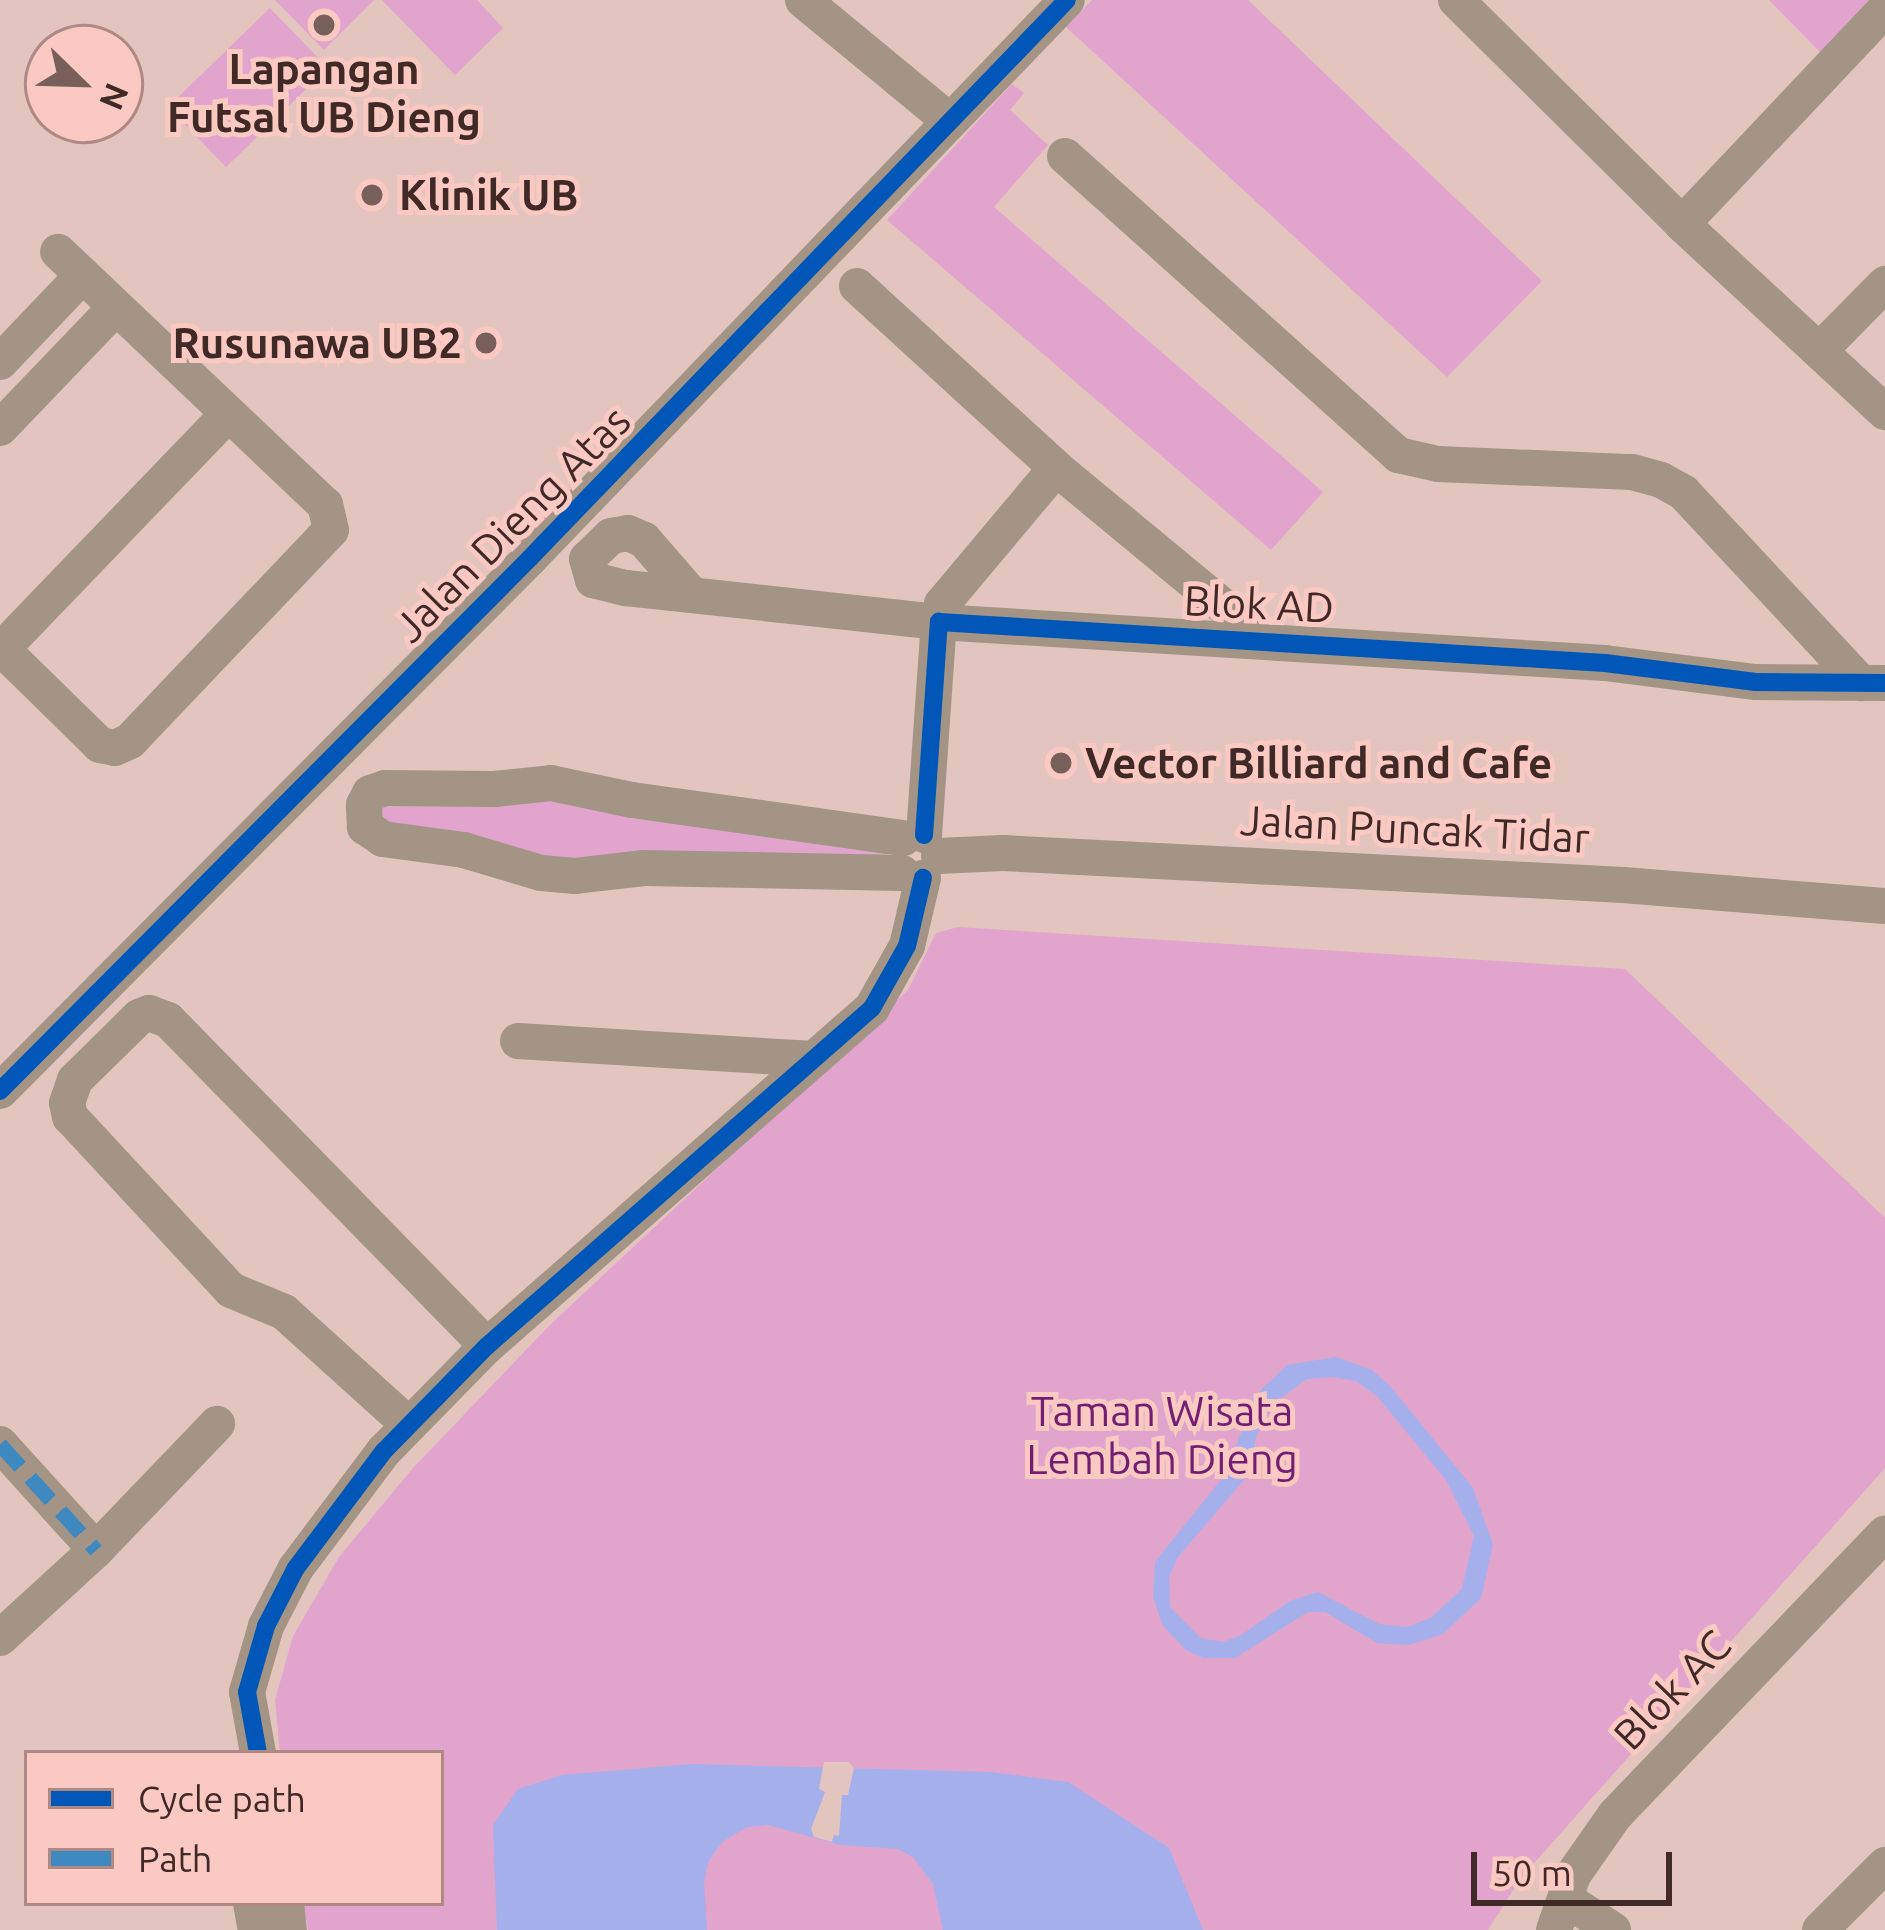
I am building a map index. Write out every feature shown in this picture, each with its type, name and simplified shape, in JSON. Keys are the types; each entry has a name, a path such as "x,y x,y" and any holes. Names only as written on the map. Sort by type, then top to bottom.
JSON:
{"street":[{"path":"803,0 950,121"},
{"name":"Jalan Dieng Atas","path":"0,1091 561,526 1066,0"},
{"path":"1456,0 1682,224 1885,412"},
{"path":"1682,224 1885,9"},
{"path":"1065,156 1398,454 1438,464 1632,472 1661,480 1684,493 1873,683"},
{"path":"0,362 70,264 115,308 228,413 325,505 331,530 308,559 130,741 115,748 100,745 1,650 228,413"},
{"path":"1820,350 1885,284"},
{"name":"Blok AD","path":"856,286 1056,468 1263,639"},
{"path":"0,428 115,308"},
{"path":"257,1750 247,1692 266,1626 296,1568 409,1425 487,1346 872,1008 894,977 918,856 942,604 1056,468"},
{"name":"Blok AD","path":"691,594 939,638 1263,639 1605,663 1756,682 1873,683"},
{"path":"551,783 918,856 644,868 575,876 541,873 464,850 382,839 364,827 364,805 370,794 385,788 494,789 551,783"},
{"name":"Jalan Puncak Tidar","path":"918,856 1004,853 1600,884 1885,906"},
{"path":"409,1425 284,1312 231,1290 70,1117 67,1103 75,1080 139,1017 149,1013 168,1020 487,1346"},
{"path":"518,1041 813,1059"},
{"path":"0,1638 96,1550 217,1424"},
{"path":"0,1444 96,1550"},
{"name":"Blok AC","path":"1561,1915 1573,1875 1615,1815 1885,1533"},
{"path":"1820,1930 1885,1864"},
{"path":"1561,1915 1612,1930"}],"green space":[{"name":"Lapangan Futsal UB Dieng","path":"275,0 374,0 324,50"},
{"path":"382,0 477,0 503,28 455,75"},
{"path":"1092,0 1248,0 1542,281 1447,377 1066,27"},
{"path":"1769,0 1869,0 1820,52"},
{"path":"270,8 328,68 226,167 168,107"},
{"path":"1012,84 1024,93 1010,110 1048,145 994,207 1323,492 1271,550 887,220"},
{"path":"540,796 635,819 870,834 887,842 887,857 539,861 383,826 380,807"},
{"name":"Taman Wisata Lembah Dieng","path":"958,927 1625,969 1885,1218 1885,1468 1520,1879 1488,1930 308,1930 304,1906 444,1906 444,1750 280,1750 275,1700 293,1636 339,1557 413,1468 551,1324 908,990 936,933"}],"water":[{"path":"1336,1357 1372,1370 1473,1488 1493,1545 1481,1598 1443,1634 1409,1645 1377,1643 1325,1612 1308,1612 1235,1658 1204,1658 1186,1650 1163,1626 1153,1597 1155,1562 1228,1471 1253,1398 1287,1365","holes":["1307,1379 1356,1381 1377,1396 1446,1480 1474,1536 1462,1589 1432,1617 1408,1627 1379,1624 1318,1592 1290,1601 1240,1636 1222,1642 1201,1638 1170,1607 1169,1577 1178,1557 1249,1474 1256,1437 1274,1403"]},
{"path":"692,1764 990,1772 1068,1782 1169,1848 1203,1930 943,1930 933,1884 913,1857 898,1849 841,1845 768,1825 747,1827 722,1842 708,1862 704,1882 707,1930 497,1930 493,1825 518,1789 562,1775"}],"pier":[{"path":"824,1762 849,1762 854,1768 848,1795 842,1795 839,1836 834,1835 832,1842 814,1837 811,1829 825,1792 819,1789"}],"marked path":[{"path":"0,1444 96,1550"}],"cycle path":[{"path":"0,1091 530,558 1067,0"},
{"path":"924,835 939,622 1605,663 1756,682 1885,683"},
{"path":"257,1750 247,1692 266,1626 296,1568 384,1451 487,1346 872,1008 907,946 923,878"}],"place":[{"name":"Lapangan Futsal UB Dieng","path":"324,25"},
{"name":"Klinik UB","path":"372,195"},
{"name":"Rusunawa UB2","path":"486,343"},
{"name":"Vector Billiard and Cafe","path":"1061,763"}]}
